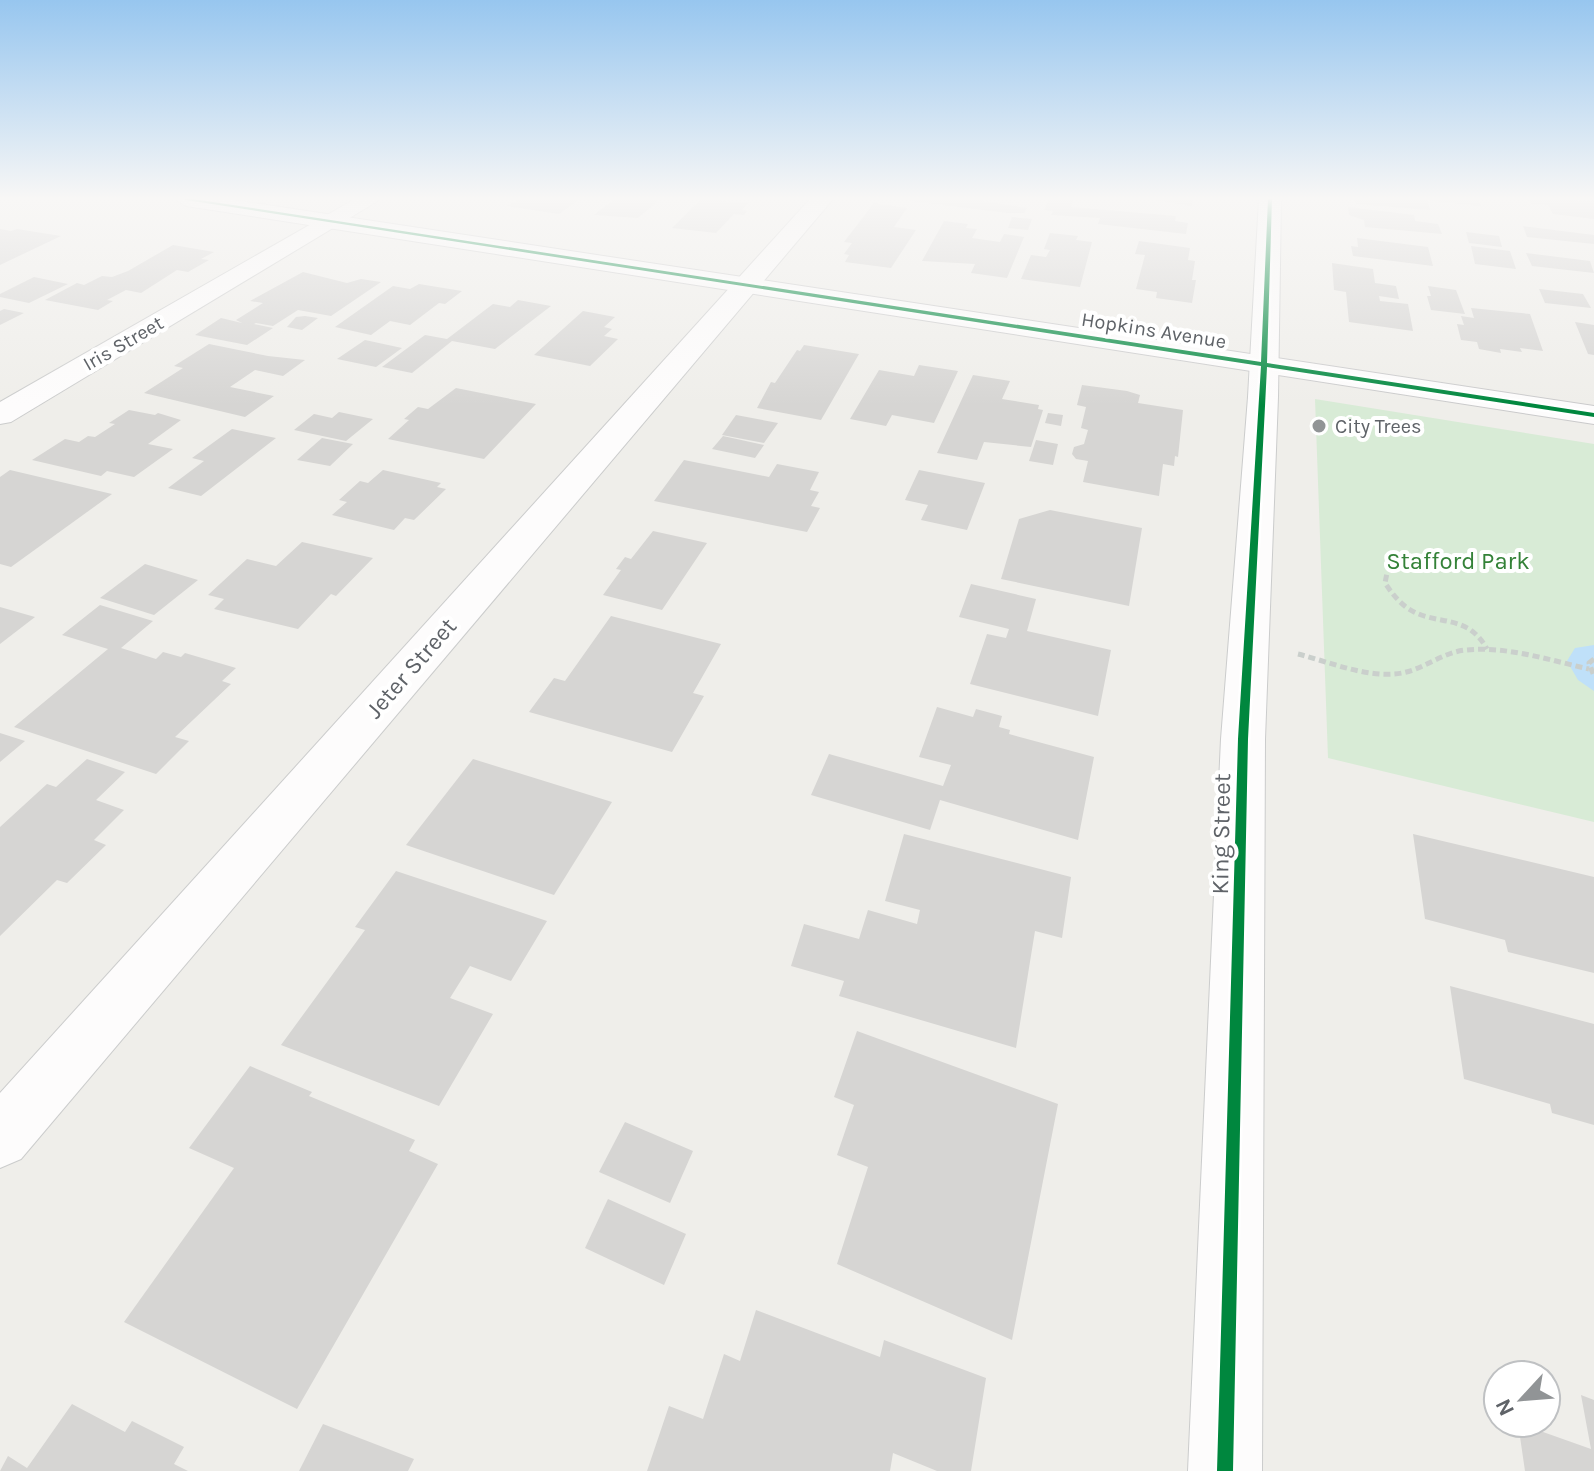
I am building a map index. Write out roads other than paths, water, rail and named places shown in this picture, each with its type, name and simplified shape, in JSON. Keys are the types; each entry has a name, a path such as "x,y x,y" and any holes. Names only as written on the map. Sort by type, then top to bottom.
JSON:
{"street":[{"name":"Iris Street","path":"0,415 252,268"},
{"name":"Hopkins Avenue","path":"639,268 1594,415"},
{"name":"Jeter Street","path":"0,1138 761,268"},
{"name":"King Street","path":"1225,1471 1248,643 1268,268"}],"water":[{"path":"1594,645 1594,691 1578,680 1567,661 1575,648"}],"place":[{"name":"City Trees","path":"1319,426"}],"park label":[{"name":"Stafford Park","path":"1458,561"}]}
